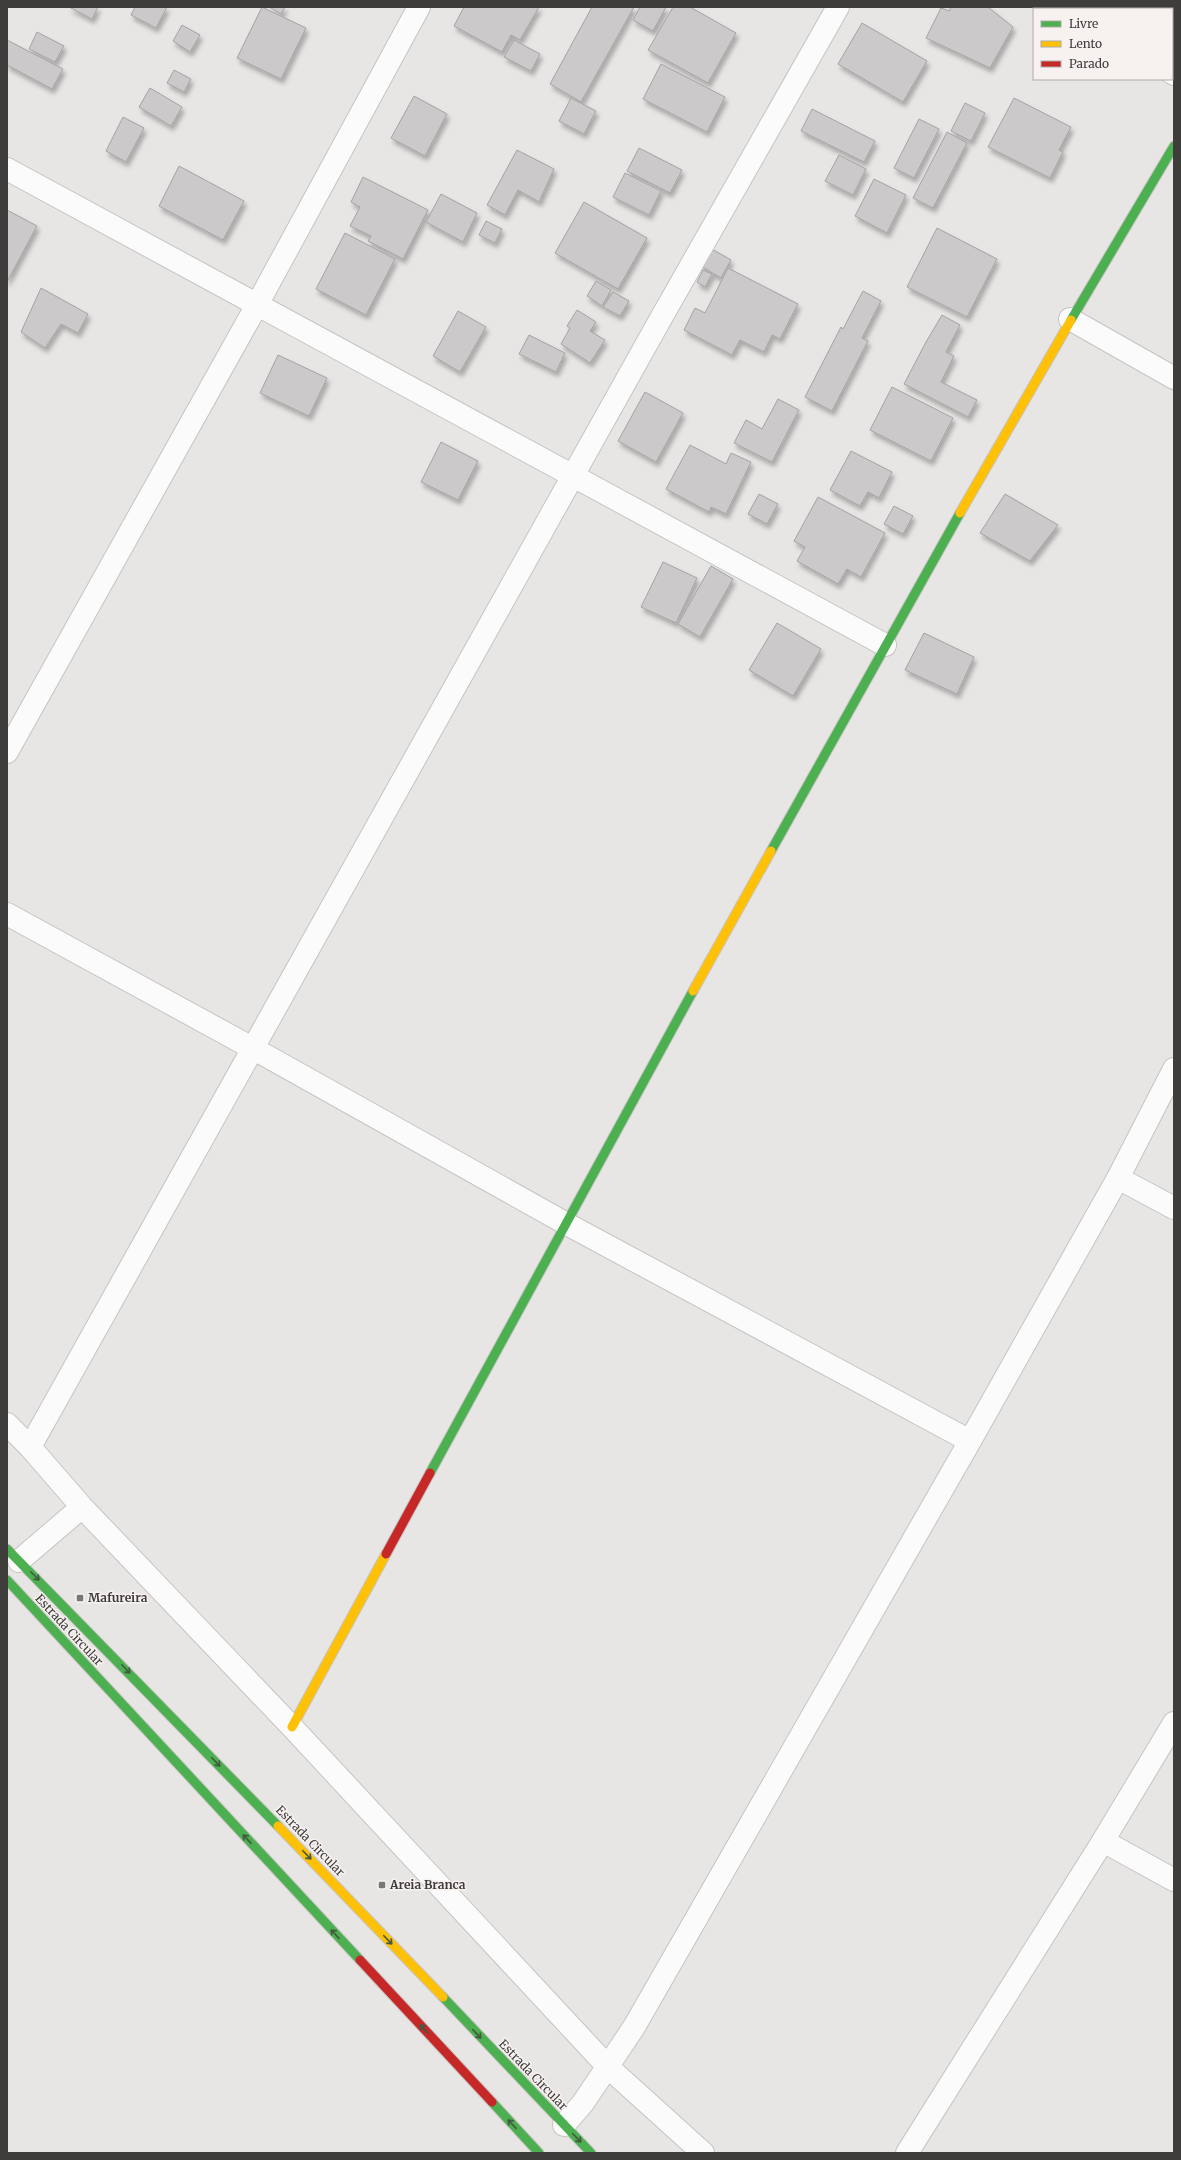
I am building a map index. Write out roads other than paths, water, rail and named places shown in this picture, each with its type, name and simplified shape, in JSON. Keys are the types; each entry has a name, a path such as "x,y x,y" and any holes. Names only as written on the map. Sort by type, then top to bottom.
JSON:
{"street":[{"path":"7,752 258,303 419,7"},
{"path":"30,1447 574,475 838,7"},
{"path":"292,1727 565,1222 885,645 1070,319 1174,146"},
{"path":"7,169 258,303 885,645"},
{"path":"1070,319 1174,378"},
{"path":"7,914 565,1222 970,1441"},
{"path":"564,2125 583,2103 609,2068 638,2020 970,1441 1118,1178 1174,1069"},
{"path":"1118,1178 1174,1208"},
{"path":"7,1424 30,1447 82,1507 292,1727 609,2068 703,2153"},
{"path":"13,1555 82,1507"},
{"name":"Estrada Circular","path":"13,1555 332,1881 591,2153"},
{"name":"Estrada Circular","path":"7,1580 539,2153"},
{"path":"906,2153 1103,1841 1174,1723"},
{"path":"1103,1841 1174,1880"}],"place":[{"name":"Mafureira","path":"80,1598"},
{"name":"Areia Branca","path":"382,1885"}]}
